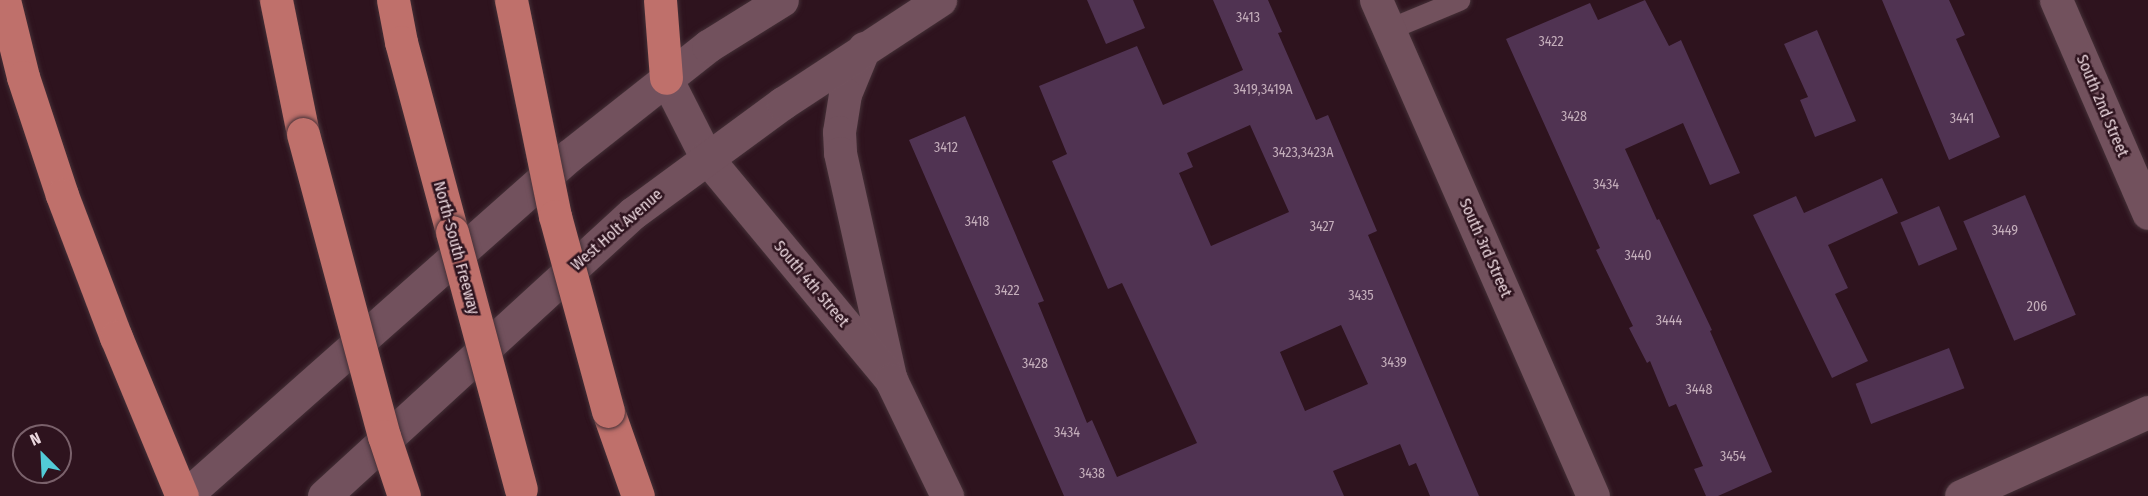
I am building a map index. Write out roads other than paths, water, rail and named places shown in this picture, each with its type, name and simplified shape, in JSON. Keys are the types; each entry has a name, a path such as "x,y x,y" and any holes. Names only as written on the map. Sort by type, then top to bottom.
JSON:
{"highway":[{"path":"4,0 23,77 62,195 116,338 184,496"},
{"path":"276,0 303,134 384,436 404,496"},
{"name":"North-South Freeway","path":"393,0 400,42 522,493"},
{"path":"511,0 555,216 608,411 638,496"},
{"path":"660,0 666,78"}],"street":[{"path":"184,496 570,155 724,34 782,0"},
{"name":"West Holt Avenue","path":"324,496 633,213 706,157 864,48 940,0"},
{"name":"South 2nd Street","path":"2056,0 2148,213"},
{"name":"South 3rd Street","path":"1383,14 1593,496"},
{"path":"864,48 844,94 839,132 840,153 891,380"},
{"name":"South 4th Street","path":"666,78 706,157 891,380 947,496"},
{"path":"1961,496 2148,412"}],"lane":[{"path":"1383,14 1459,0"}]}
